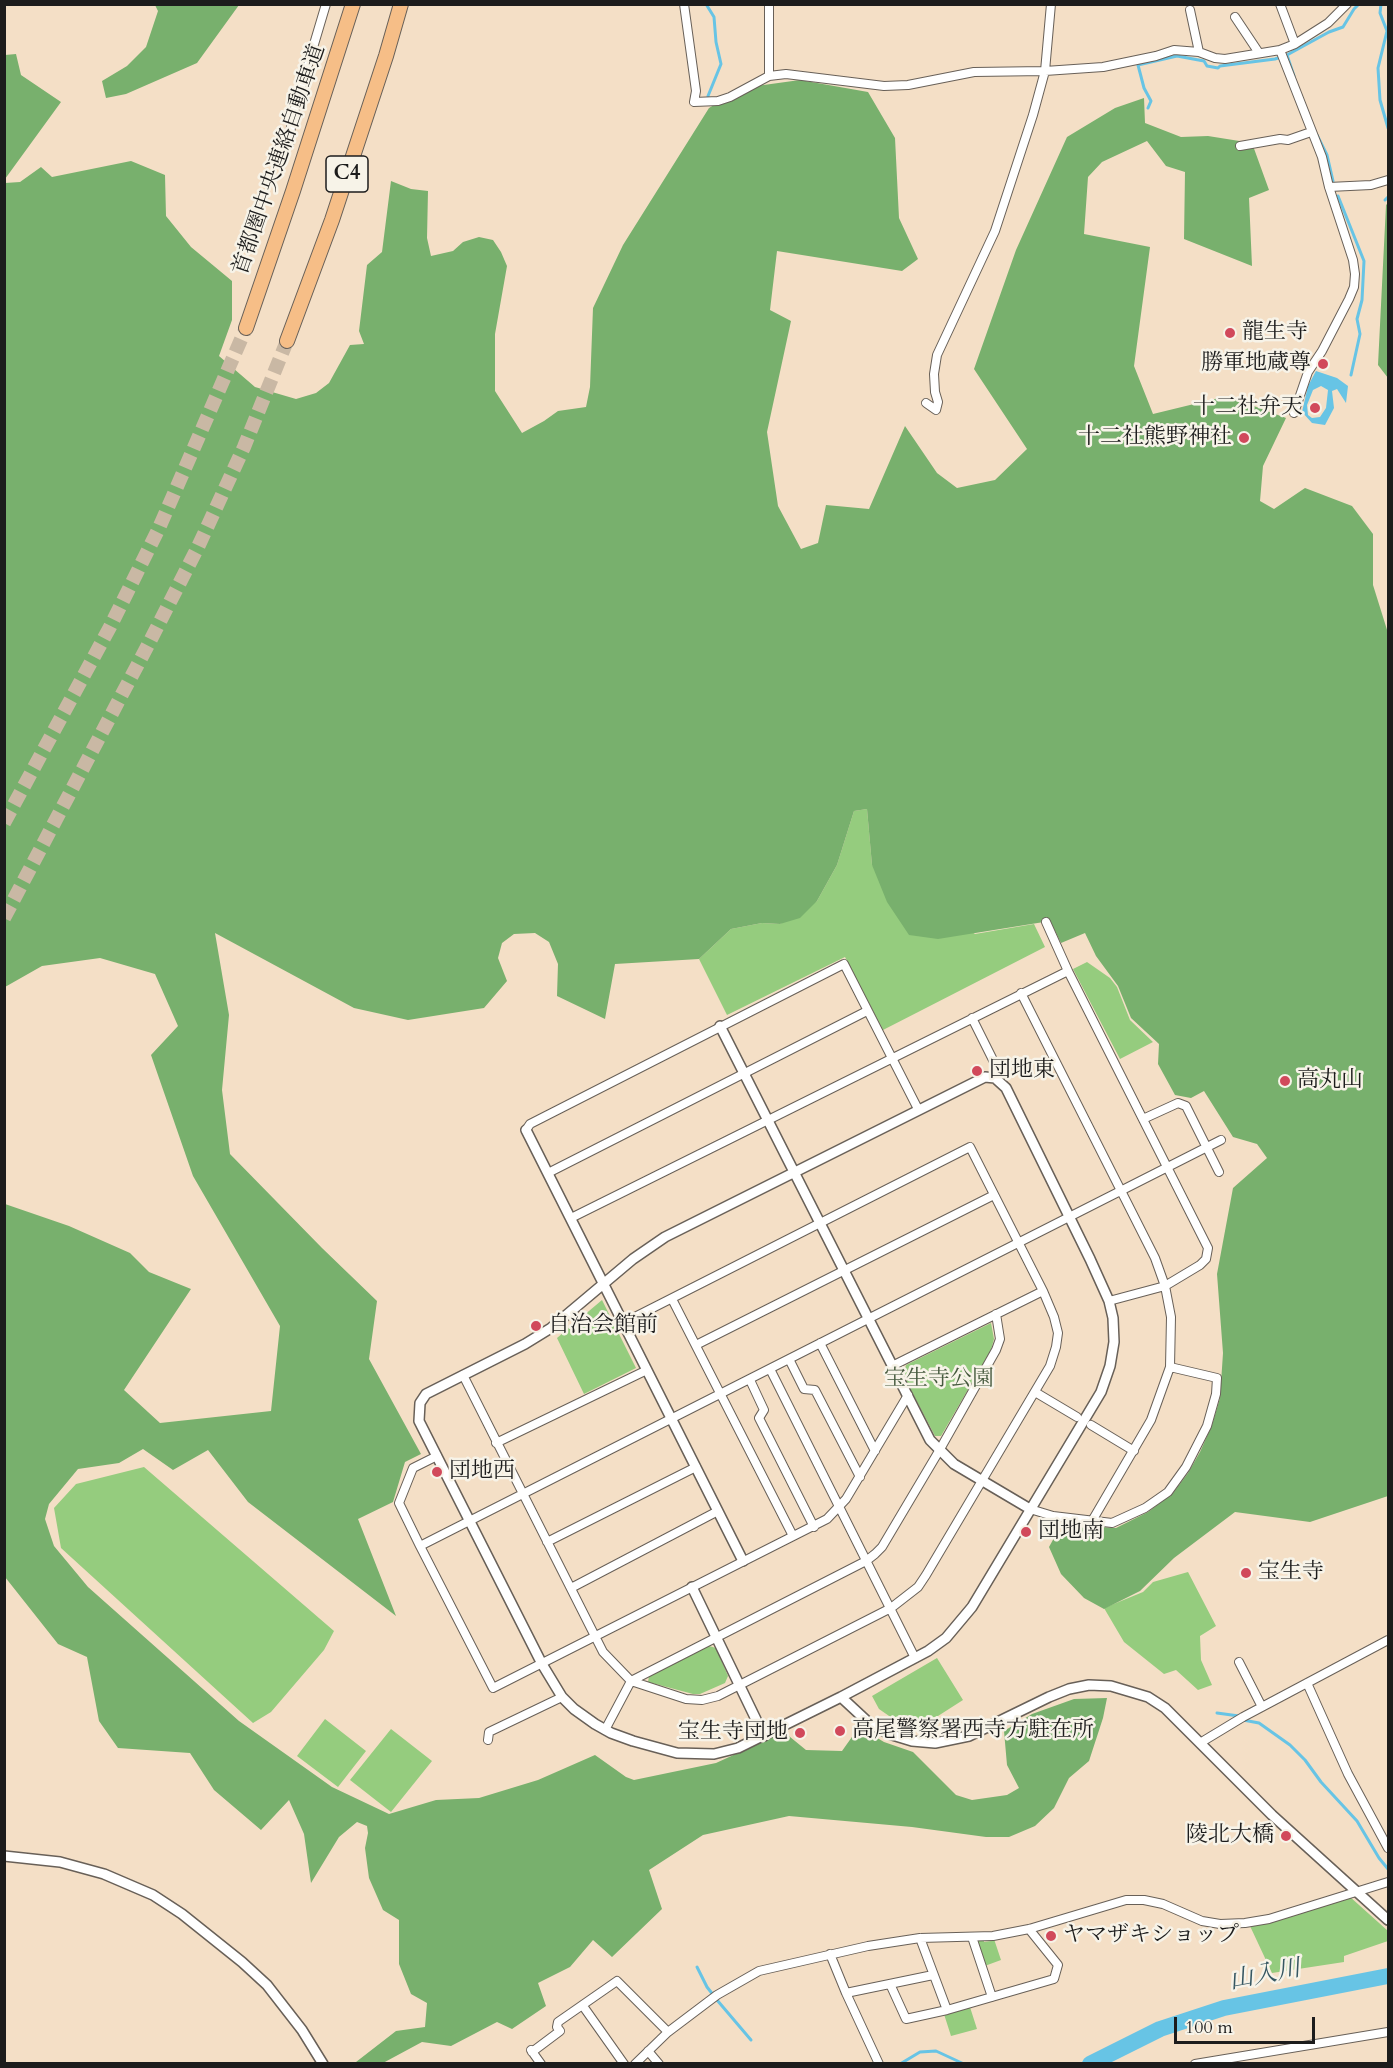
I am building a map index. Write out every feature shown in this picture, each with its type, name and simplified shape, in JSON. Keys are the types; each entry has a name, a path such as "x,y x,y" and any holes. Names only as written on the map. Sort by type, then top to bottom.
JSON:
{"highway":[{"name":"首都圏中央連絡自動車道","path":"246,327 293,191 353,4"},
{"name":"C4","path":"287,341 332,220 401,4"}],"street":[{"path":"289,145 292,118 326,4"},
{"path":"684,4 696,91 694,102 718,101 769,76 786,74 884,86 908,85 974,72 1102,67 1174,50 1199,52 1225,59 1280,51 1328,23 1347,4"},
{"path":"769,4 769,76"},
{"path":"926,403 936,410 938,402 934,374 937,356 995,231 1033,115 1044,71 1051,4"},
{"path":"1280,4 1295,44"},
{"path":"1190,10 1199,52"},
{"path":"1235,17 1259,53"},
{"path":"1280,51 1322,157 1329,187 1353,260 1354,287 1337,324 1308,372 1294,413"},
{"path":"1240,146 1280,140 1288,141 1311,132"},
{"path":"1329,187 1371,185 1389,180"},
{"path":"1046,922 1068,971 1208,1248 1206,1259 1200,1266 1165,1286 1109,1301"},
{"path":"743,1561 526,1130 530,1124 844,964 918,1109"},
{"path":"571,1218 1068,971"},
{"path":"1021,993 1151,1251 1165,1286 1172,1317 1170,1367 1151,1420 1092,1521"},
{"path":"548,1173 867,1011"},
{"path":"972,1018 994,1062 995,1078"},
{"path":"720,1026 930,1440 954,1464 1030,1509 1053,1516 1112,1523 1145,1508 1168,1492 1196,1449 1207,1426 1216,1394 1217,1378 1170,1367"},
{"path":"985,1077 995,1078 1006,1088 1109,1301 1113,1318 1114,1342 1110,1366 1101,1392 972,1607 946,1638 915,1658 738,1748 714,1754 694,1755 653,1747 605,1730 574,1709 562,1697 542,1664 419,1421 420,1403 426,1394 525,1344 551,1328 633,1259 664,1237 918,1109 985,1077"},
{"path":"1143,1119 1178,1102 1186,1106 1219,1172"},
{"path":"420,1546 1221,1140"},
{"path":"463,1376 594,1637 612,1663 631,1681 686,1699 702,1700 718,1696 891,1608 918,1587 1050,1366 1058,1333 1043,1291 970,1147 623,1323"},
{"path":"696,1345 994,1195"},
{"path":"892,1366 1043,1291"},
{"path":"672,1299 793,1536"},
{"path":"605,1730 631,1681 866,1561 882,1546 996,1350 1000,1339 996,1314"},
{"path":"820,1343 875,1451"},
{"path":"789,1359 804,1389 815,1390 860,1477"},
{"path":"770,1369 915,1658"},
{"path":"496,1443 647,1370"},
{"path":"750,1380 764,1410 759,1418 814,1527"},
{"path":"1035,1392 1077,1417"},
{"path":"436,1456 413,1468 399,1503 493,1688 814,1527 840,1508 908,1395"},
{"path":"1091,1425 1134,1451"},
{"path":"547,1542 696,1467"},
{"path":"571,1588 718,1511"},
{"path":"692,1587 764,1736"},
{"path":"1200,1743 1241,1718 1389,1640"},
{"path":"1239,1662 1262,1707"},
{"path":"1307,1683 1348,1774 1389,1848"},
{"path":"841,1697 869,1723 889,1734 912,1741 935,1743 969,1736 1069,1689 1089,1685 1110,1686 1148,1697 1165,1708 1272,1815 1389,1920"},
{"path":"488,1740 489,1732 562,1697"},
{"path":"4,1856 60,1862 104,1874 153,1895 182,1914 242,1962 267,1986 302,2030 323,2064"},
{"path":"635,2064 668,2032 717,1995 759,1971 868,1946 920,1938 993,1936 1029,1929 1126,1900 1144,1900 1163,1904 1202,1921 1220,1924 1245,1923 1269,1919 1389,1882"},
{"path":"890,1984 906,2019 992,1998 1054,1979 1058,1965 1029,1929"},
{"path":"972,1937 992,1998"},
{"path":"920,1938 947,2010"},
{"path":"830,1954 879,2064"},
{"path":"846,1993 933,1975"},
{"path":"541,2064 531,2050 560,2031 558,2022 618,1981 668,2032"},
{"path":"583,2006 624,2064"},
{"path":"1195,2064 1389,2032"},
{"path":"648,2051 659,2064"},
{"path":"1256,2053 1257,2064"}],"green space":[{"path":"155,5 239,5 197,63 126,94 106,98 102,81 127,66 146,47 158,11"},
{"path":"16,54 21,75 61,102 5,179 5,55"},
{"path":"800,80 868,92 895,138 899,218 918,259 902,271 777,251 770,310 791,321 767,432 778,506 801,549 818,543 826,505 869,509 905,426 937,473 957,488 995,480 1027,449 974,369 1016,250 1067,137 1115,108 1144,98 1145,123 1181,137 1208,136 1252,143 1269,190 1249,198 1252,266 1184,239 1185,172 1166,166 1147,141 1102,162 1088,177 1084,234 1150,247 1134,366 1153,414 1227,396 1286,418 1263,466 1260,501 1274,509 1305,488 1352,506 1373,534 1373,585 1388,633 1388,1496 1310,1522 1235,1512 1174,1558 1140,1591 1104,1609 1084,1598 1061,1574 1049,1547 1054,1538 1087,1526 1116,1528 1148,1512 1173,1493 1200,1452 1212,1425 1220,1398 1223,1353 1217,1274 1233,1188 1267,1158 1257,1144 1233,1137 1204,1091 1191,1098 1175,1095 1158,1064 1159,1044 1131,1018 1118,986 1096,956 1085,933 1061,943 1050,921 938,939 909,935 887,902 872,865 867,809 854,811 837,865 817,901 800,918 780,924 762,923 731,929 699,959 615,964 605,1019 557,996 558,964 549,942 535,933 514,934 502,943 498,958 507,981 484,1008 408,1020 354,1008 215,933 229,1015 222,1090 230,1154 377,1301 369,1359 421,1454 405,1462 393,1502 358,1519 396,1616 248,1502 208,1450 173,1470 143,1449 119,1463 78,1469 49,1504 45,1519 54,1546 88,1587 239,1721 332,1787 389,1814 436,1800 479,1798 538,1780 595,1755 634,1780 716,1763 784,1732 806,1750 842,1751 859,1727 884,1742 913,1752 956,1795 972,1800 1007,1795 1019,1788 1007,1765 1004,1731 1032,1714 1074,1699 1107,1698 1089,1761 1069,1778 1054,1808 1035,1826 1009,1837 986,1837 912,1827 789,1816 703,1835 649,1870 662,1909 612,1957 593,1940 570,1967 538,1983 546,2006 512,2029 497,2022 451,2046 422,2042 383,2063 356,2063 396,2031 425,2027 427,2003 411,1994 399,1964 399,1920 383,1910 369,1878 365,1848 367,1826 357,1822 339,1837 311,1883 304,1834 289,1800 261,1830 214,1790 190,1753 118,1748 99,1721 87,1657 58,1644 5,1577 5,1204 69,1226 130,1253 149,1272 191,1289 124,1390 160,1423 271,1411 280,1326 193,1176 151,1055 178,1026 155,974 100,958 42,966 5,987 5,183 20,182 41,167 52,177 131,161 165,175 166,216 191,247 232,281 232,320 219,356 255,387 296,399 316,393 329,383 350,345 364,344 359,331 367,265 382,252 391,181 411,189 428,191 427,238 431,256 453,251 463,242 479,237 493,240 507,266 495,334 495,391 522,433 558,411 586,407 590,387 593,308 623,245 709,108 742,88"},
{"path":"1388,203 1388,378 1378,365 1386,205"},
{"path":"867,809 872,865 975,934 1034,924 1045,947 883,1030 845,957 727,1015 699,959 731,929 762,923 780,924 817,901 837,865 854,811"},
{"path":"1087,962 1110,978 1117,987 1130,1020 1153,1042 1120,1059 1073,969"},
{"path":"602,1300 636,1368 584,1394 557,1338"},
{"name":"宝生寺公園","path":"991,1323 994,1339 991,1350 941,1436 935,1436 903,1375 906,1365"},
{"path":"144,1467 334,1631 324,1650 271,1712 253,1723 61,1548 54,1508 76,1484"},
{"path":"1188,1572 1216,1626 1200,1636 1201,1660 1212,1685 1198,1690 1176,1670 1164,1674 1124,1642 1104,1608 1143,1592 1153,1582"},
{"path":"709,1646 716,1648 728,1676 725,1683 700,1694 693,1694 648,1682 649,1676"},
{"path":"937,1658 963,1700 938,1716 916,1723 905,1723 879,1709 872,1696"},
{"path":"325,1719 366,1751 338,1787 297,1756"},
{"path":"391,1729 432,1761 391,1812 350,1780"},
{"path":"1349,1896 1388,1931 1388,1941 1344,1956 1344,1962 1272,1973 1250,1926 1265,1924"},
{"path":"983,1936 984,1942 991,1941 990,1936 993,1936 1001,1960 982,1967 972,1937"},
{"path":"969,2004 977,2029 951,2036 943,2011"}],"water":[{"path":"1316,371 1337,378 1348,386 1346,403 1337,389 1332,391 1334,408 1325,425 1312,423 1302,412 1308,386","holes":["1321,386 1328,390 1326,408 1320,417 1312,418 1308,415 1307,405 1313,390"]}],"waterway":[{"path":"706,4 714,17 721,64 708,96"},
{"path":"1148,108 1151,101 1144,88 1138,65 1177,56 1204,61 1207,66 1218,68 1275,59 1343,27 1359,4"},
{"path":"1381,4 1380,13 1387,31 1378,68 1380,100 1388,128"},
{"path":"1287,55 1294,76"},
{"path":"1317,135 1327,155 1333,181"},
{"path":"1338,196 1364,261 1362,300 1357,319 1360,334 1351,375"},
{"path":"1385,200 1388,197"},
{"path":"1217,1713 1239,1716 1243,1720 1259,1723 1290,1745 1357,1821 1388,1869"},
{"path":"697,1967 714,1996"},
{"name":"山入川","path":"1090,2064 1160,2029 1224,2008 1388,1976"},
{"path":"717,2000 751,2040"},
{"path":"900,2064 920,2052 936,2051 964,2064"}],"tunnel":[{"path":"4,823 110,627 159,528 246,328"},
{"path":"4,918 198,547 244,447 287,341"}],"place":[{"name":"龍生寺","path":"1230,333"},
{"name":"勝軍地蔵尊","path":"1323,364"},
{"name":"十二社弁天","path":"1315,408"},
{"name":"十二社熊野神社","path":"1244,438"},
{"name":"団地東","path":"977,1071"},
{"name":"高丸山","path":"1285,1081"},
{"name":"自治会館前","path":"536,1326"},
{"name":"団地西","path":"437,1472"},
{"name":"団地南","path":"1026,1532"},
{"name":"宝生寺","path":"1246,1573"},
{"name":"高尾警察署西寺方駐在所","path":"840,1731"},
{"name":"宝生寺団地","path":"800,1733"},
{"name":"陵北大橋","path":"1286,1836"},
{"name":"ヤマザキショップ","path":"1051,1936"}]}
